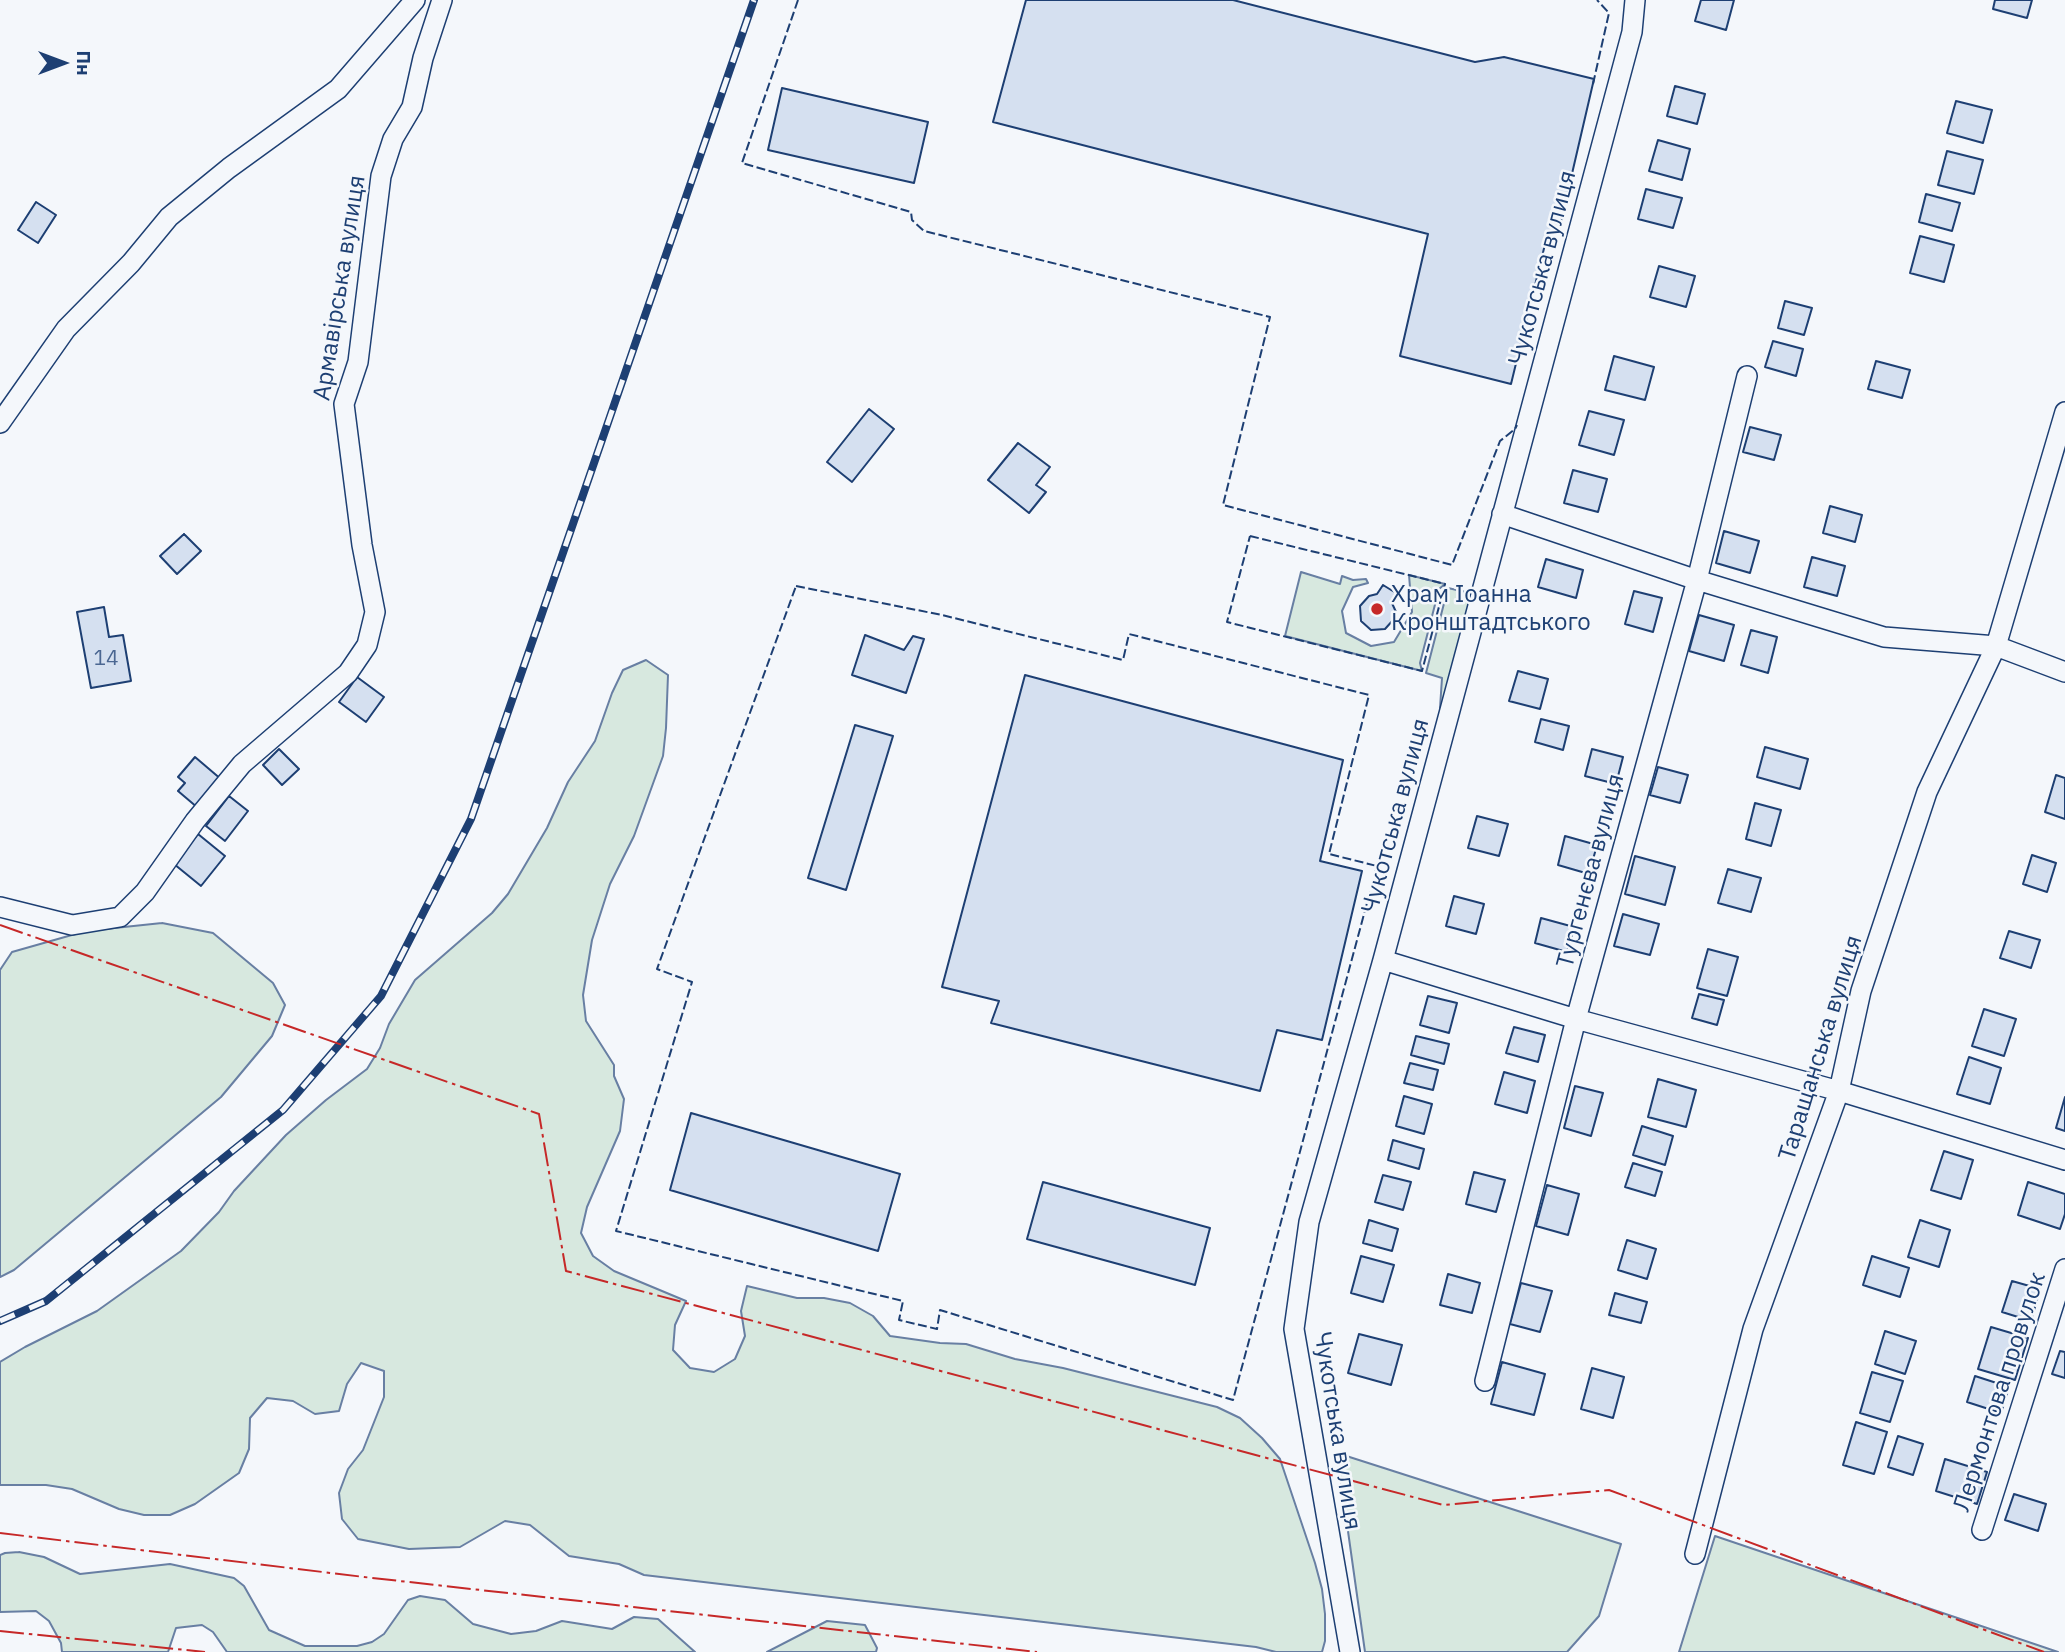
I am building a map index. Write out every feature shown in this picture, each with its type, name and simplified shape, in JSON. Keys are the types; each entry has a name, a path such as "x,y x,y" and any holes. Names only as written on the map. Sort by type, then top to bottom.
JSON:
{"street":[{"path":"0,424 66,329 131,263 169,217 338,89 415,0"},
{"name":"Армавірська вулиця","path":"0,907 72,925 120,917 145,892 195,821 243,764 348,673 367,645 375,612 362,545 344,404 358,362 381,176 393,139 412,107 423,58 442,0"},
{"name":"Чукотська вулиця","path":"1350,1652 1294,1329 1309,1223 1383,961 1632,32 1636,0"},
{"name":"Тургенєва вулиця","path":"1485,1381 1576,1019 1697,580 1747,376"},
{"name":"Таращанська вулиця","path":"1695,1554 1753,1329 1839,1091 1861,991 1927,792 1996,646 2065,412"},
{"path":"1502,514 1697,580 1884,637 1996,646 2065,673"},
{"path":"1383,961 1576,1019 1839,1091 2065,1160"},
{"name":"Лермонтова провулок","path":"1982,1530 2065,1269"}],"shaded area":[{"path":"1301,572 1340,584 1342,576 1353,580 1366,579 1368,583 1353,587 1342,611 1346,633 1371,646 1394,642 1412,612 1409,575 1445,584 1439,589 1420,663 1422,671 1285,636"},
{"path":"1448,588 1474,594 1445,711 1440,708 1442,678 1426,673"},
{"path":"646,660 668,675 663,756 634,836 610,884 592,940 583,995 586,1021 614,1065 614,1076 624,1099 620,1131 587,1207 581,1233 593,1256 614,1271 686,1301 675,1325 673,1350 690,1368 714,1372 735,1359 745,1336 741,1311 747,1286 797,1298 824,1298 850,1303 873,1316 890,1336 966,1344 1015,1359 1063,1368 1217,1407 1240,1418 1280,1459 1322,1589 1325,1641 1322,1652 1276,1652 1256,1647 644,1575 619,1564 569,1556 530,1525 505,1521 460,1547 409,1549 358,1539 342,1519 339,1493 348,1469 363,1450 384,1397 384,1371 361,1363 347,1384 339,1411 315,1414 293,1401 267,1398 250,1418 249,1449 239,1473 195,1504 170,1515 144,1515 119,1509 72,1489 46,1485 0,1485 0,1362 97,1311 181,1251 286,1135 367,1069 415,980 492,913 508,894 547,828 568,782 595,741 623,670"},
{"path":"162,923 213,933 273,983 285,1005 272,1036 221,1097 14,1270 0,1277 0,970 12,952 86,931"},
{"path":"1337,1453 1621,1544 1599,1616 1567,1652 1365,1652"},
{"path":"1715,1536 2058,1652 1679,1652"},
{"path":"19,1552 44,1557 80,1574 170,1564 234,1578 244,1586 269,1630 305,1646 357,1646 372,1642 384,1634 408,1600 420,1596 445,1600 473,1624 511,1634 536,1631 562,1621 612,1629 634,1617 658,1619 695,1652 227,1652 213,1632 202,1625 176,1628 168,1652 62,1652 61,1643 49,1621 36,1611 0,1612 0,1555"},
{"path":"827,1621 865,1625 877,1648 876,1652 767,1652"}],"building":[{"path":"1026,0 1233,0 1475,62 1504,57 1594,79 1558,234 1548,232 1511,384 1400,356 1428,234 993,122"},
{"path":"1701,0 1734,0 1726,30 1695,21"},
{"path":"1995,0 2032,0 2027,18 1993,9"},
{"path":"1675,86 1705,94 1697,124 1667,116"},
{"path":"782,88 928,122 914,183 768,150"},
{"path":"1956,101 1992,110 1983,143 1947,133"},
{"path":"1658,140 1690,149 1682,180 1649,171"},
{"path":"1947,151 1983,160 1974,194 1938,185"},
{"path":"1646,189 1682,198 1673,228 1638,219"},
{"path":"1926,194 1960,203 1952,231 1919,222"},
{"path":"36,202 56,215 38,243 18,230"},
{"path":"1920,236 1954,245 1944,282 1910,273"},
{"path":"1659,266 1695,276 1686,307 1650,297"},
{"path":"1785,301 1812,308 1804,335 1778,328"},
{"path":"1773,341 1803,349 1796,376 1765,367"},
{"path":"1614,356 1654,367 1645,400 1605,390"},
{"path":"1876,361 1910,370 1902,398 1868,389"},
{"path":"869,409 894,429 852,482 827,462"},
{"path":"1589,411 1624,420 1614,455 1579,445"},
{"path":"1750,427 1781,435 1774,460 1743,452"},
{"path":"1018,443 1050,467 1036,485 1046,492 1029,513 988,480"},
{"path":"1573,470 1607,479 1598,512 1564,503"},
{"path":"1830,506 1862,515 1855,542 1823,533"},
{"path":"1724,531 1759,541 1750,573 1716,563"},
{"path":"184,534 201,551 177,574 160,556"},
{"path":"1812,557 1845,566 1837,596 1804,587"},
{"path":"1546,559 1583,570 1576,598 1538,587"},
{"name":"Храм Іоанна Кронштадтського","path":"1383,585 1396,593 1391,601 1396,612 1394,619 1385,629 1371,630 1361,621 1360,606 1369,596 1377,594"},
{"path":"1634,591 1662,598 1653,632 1625,624"},
{"path":"104,607 109,637 123,635 131,681 91,688 77,612"},
{"path":"1699,615 1734,625 1724,661 1689,651"},
{"path":"1751,630 1777,637 1768,673 1741,665"},
{"path":"865,635 904,650 913,636 924,639 906,693 852,675"},
{"path":"1518,671 1548,679 1540,709 1509,701"},
{"path":"1025,675 1343,760 1320,861 1362,871 1322,1040 1277,1030 1260,1091 991,1023 999,1001 942,987"},
{"path":"357,677 384,697 366,722 339,702"},
{"path":"1541,719 1569,726 1563,750 1535,742"},
{"path":"855,725 893,736 846,890 808,878"},
{"path":"1765,747 1808,759 1800,789 1757,777"},
{"path":"279,749 299,769 282,785 263,765"},
{"path":"1592,749 1623,757 1616,784 1585,776"},
{"path":"195,757 222,780 198,808 178,791 185,783 178,777"},
{"path":"1658,767 1688,775 1680,803 1650,795"},
{"path":"2056,775 2065,778 2065,819 2045,812"},
{"path":"229,796 248,811 225,841 206,826"},
{"path":"1755,803 1781,810 1771,846 1746,839"},
{"path":"1477,816 1508,824 1499,856 1468,848"},
{"path":"198,834 225,856 201,886 174,864"},
{"path":"1565,836 1597,845 1589,874 1558,865"},
{"path":"2032,855 2056,863 2047,892 2023,884"},
{"path":"1635,856 1675,867 1665,905 1625,894"},
{"path":"1728,869 1761,878 1751,912 1718,903"},
{"path":"1454,896 1484,904 1476,934 1446,926"},
{"path":"1623,914 1659,924 1650,955 1614,946"},
{"path":"1541,918 1574,927 1567,952 1535,943"},
{"path":"2009,931 2040,940 2031,968 2000,958"},
{"path":"1708,949 1738,957 1727,996 1697,988"},
{"path":"1699,994 1724,1000 1717,1025 1692,1018"},
{"path":"1428,996 1457,1003 1449,1033 1420,1025"},
{"path":"1984,1009 2016,1019 2004,1056 1972,1046"},
{"path":"1514,1027 1545,1035 1538,1062 1506,1053"},
{"path":"1416,1036 1449,1044 1444,1064 1411,1055"},
{"path":"1969,1057 2001,1068 1990,1104 1957,1094"},
{"path":"1410,1063 1438,1070 1433,1090 1404,1083"},
{"path":"1504,1072 1535,1081 1527,1113 1495,1104"},
{"path":"1658,1079 1696,1090 1686,1127 1648,1117"},
{"path":"1575,1086 1603,1093 1591,1136 1564,1128"},
{"path":"1404,1096 1432,1104 1424,1134 1396,1126"},
{"path":"2065,1097 2065,1131 2056,1128"},
{"path":"691,1113 900,1174 878,1251 670,1190"},
{"path":"1642,1126 1673,1136 1665,1165 1633,1155"},
{"path":"1393,1140 1424,1149 1419,1169 1388,1160"},
{"path":"1944,1151 1973,1160 1961,1199 1931,1190"},
{"path":"1633,1163 1662,1172 1655,1196 1625,1187"},
{"path":"1474,1172 1505,1180 1496,1212 1466,1204"},
{"path":"1383,1175 1411,1182 1403,1210 1375,1202"},
{"path":"1043,1182 1210,1228 1195,1285 1027,1239"},
{"path":"2028,1182 2065,1194 2065,1214 2060,1229 2018,1215"},
{"path":"1547,1185 1579,1194 1568,1235 1536,1226"},
{"path":"1369,1220 1398,1229 1392,1251 1363,1243"},
{"path":"1920,1220 1950,1230 1939,1267 1908,1257"},
{"path":"1627,1240 1656,1249 1647,1279 1618,1270"},
{"path":"1361,1256 1394,1265 1383,1302 1351,1293"},
{"path":"1872,1256 1909,1268 1900,1297 1863,1285"},
{"path":"1448,1274 1480,1283 1472,1313 1440,1305"},
{"path":"2012,1281 2040,1289 2031,1321 2002,1312"},
{"path":"1521,1283 1552,1291 1540,1332 1510,1324"},
{"path":"1615,1293 1647,1302 1641,1323 1609,1315"},
{"path":"1991,1327 2028,1338 2015,1380 1978,1369"},
{"path":"1885,1331 1916,1341 1905,1374 1875,1364"},
{"path":"1359,1334 1402,1345 1391,1385 1348,1373"},
{"path":"2060,1351 2065,1352 2065,1378 2052,1374"},
{"path":"1502,1362 1545,1374 1534,1415 1491,1404"},
{"path":"1592,1368 1624,1377 1613,1418 1581,1409"},
{"path":"1872,1372 1903,1381 1890,1422 1860,1413"},
{"path":"1975,1376 2009,1387 2001,1413 1967,1402"},
{"path":"1856,1422 1887,1432 1874,1474 1843,1465"},
{"path":"1898,1436 1923,1444 1913,1475 1888,1467"},
{"path":"1945,1459 1987,1472 1977,1504 1936,1491"},
{"path":"2014,1494 2046,1504 2038,1531 2005,1520"}],"railway":[{"path":"0,1321 46,1301 283,1110 381,996 471,819 754,0"}],"fence":[{"path":"798,0 742,163 911,212 912,220 924,231 1270,317 1223,505 1452,565 1500,441 1517,425"},
{"path":"1593,84 1609,13 1597,0"},
{"path":"1250,536 1445,584 1422,671 1227,622 1250,536"},
{"path":"796,586 942,615 1123,660 1129,634 1369,695 1329,854 1377,866 1233,1400 940,1310 937,1329 899,1320 903,1301 616,1231 692,982 657,969 796,586"}],"power":[{"path":"0,925 539,1114 566,1271 1443,1505 1609,1490 2044,1652"},
{"path":"0,1533 364,1577 1037,1652"},
{"path":"0,1631 205,1652"}],"place":[{"name":"Храм Іоанна Кронштадтського","path":"1377,609"}]}
